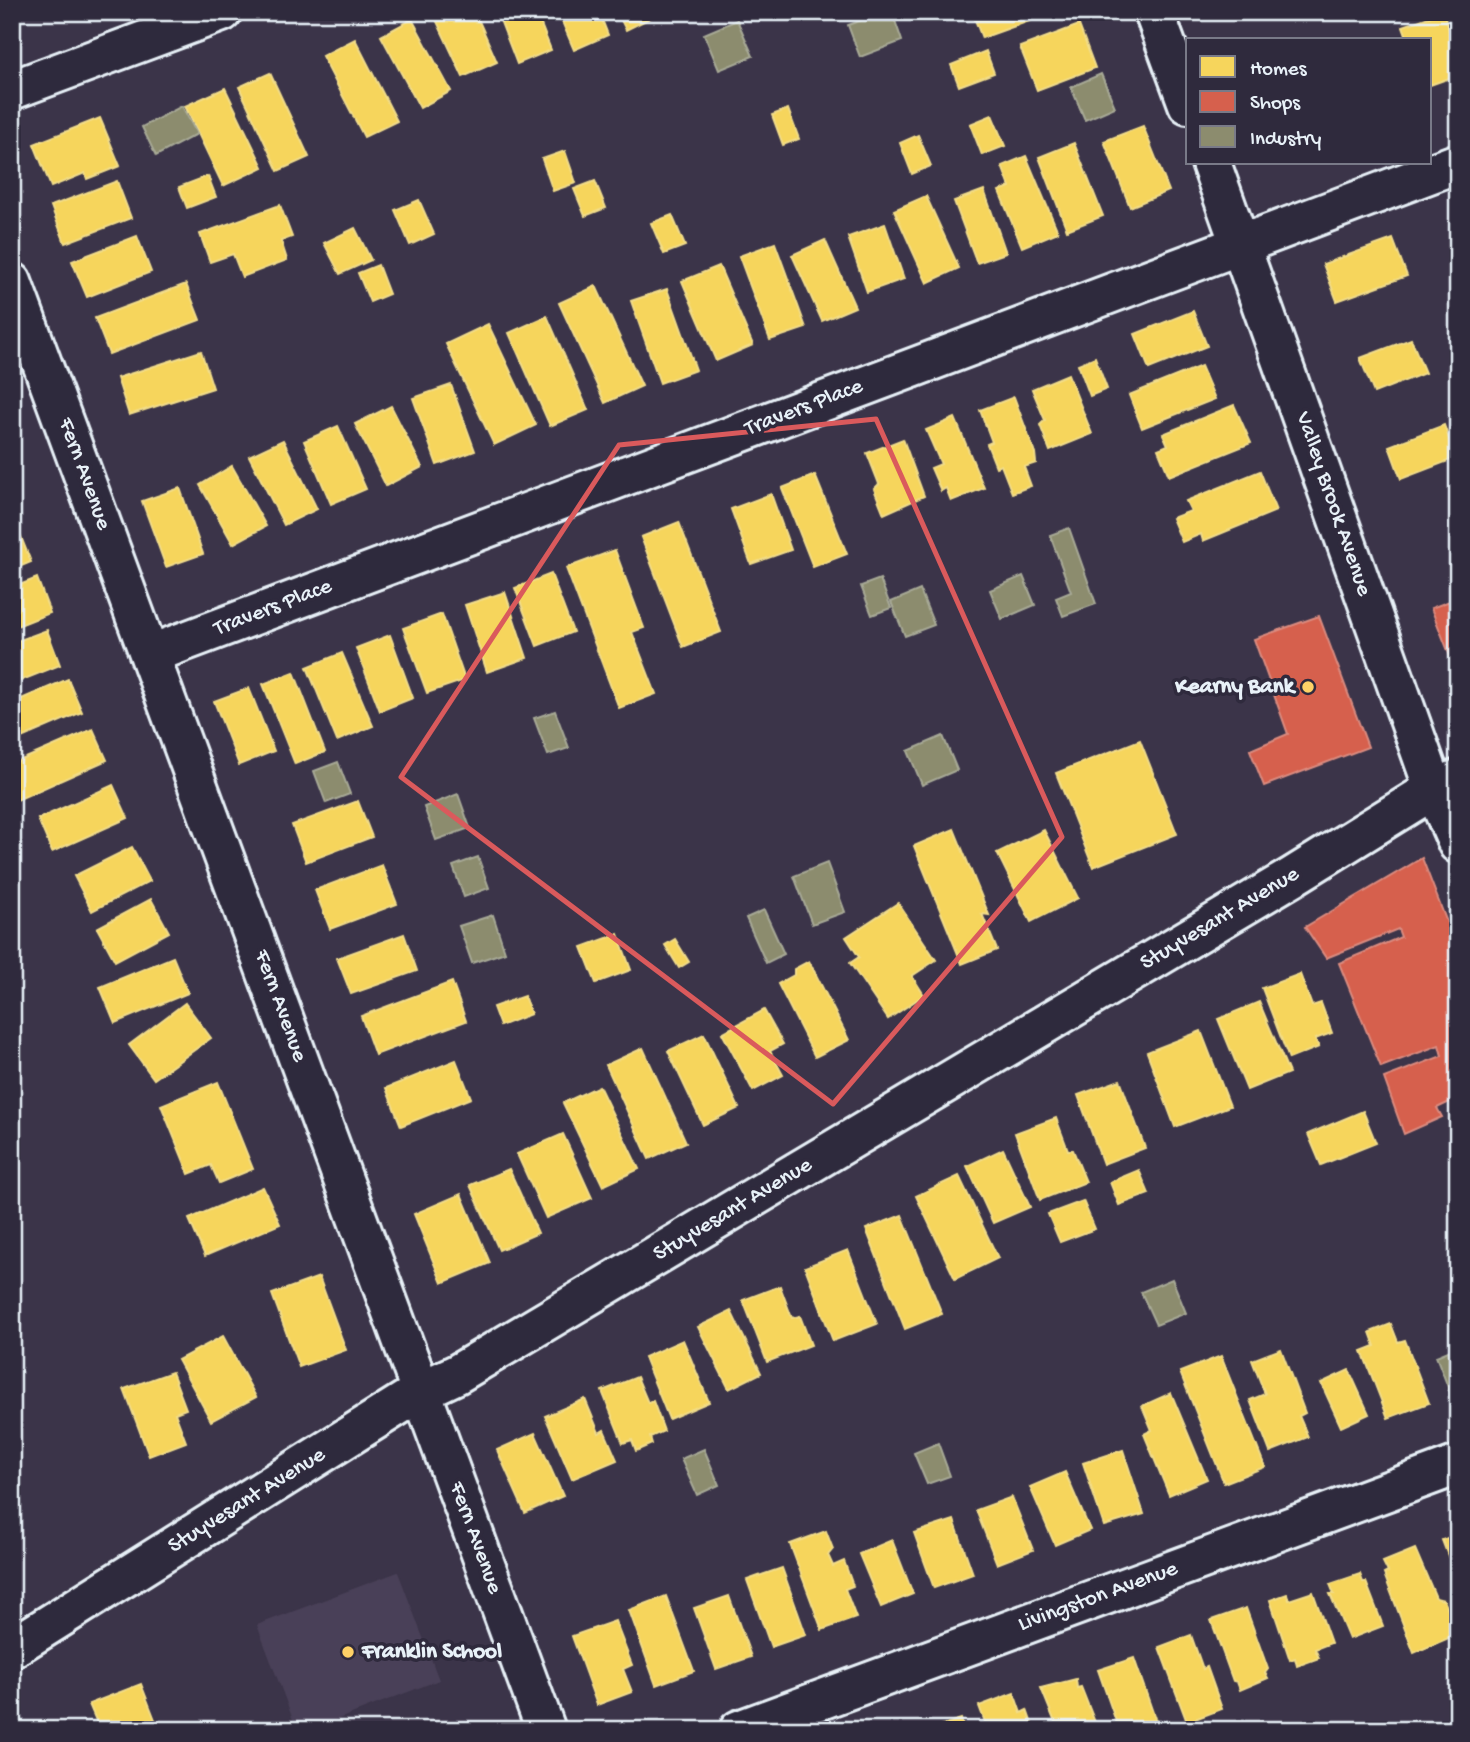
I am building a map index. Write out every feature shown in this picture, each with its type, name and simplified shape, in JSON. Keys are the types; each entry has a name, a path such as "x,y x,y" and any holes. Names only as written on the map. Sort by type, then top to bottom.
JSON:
{"street":[{"path":"12,90 222,12"},
{"path":"1154,12 1186,99"},
{"name":"Travers Place","path":"151,654 1458,163"},
{"name":"Valley Brook Avenue","path":"1211,164 1446,784 1458,844"},
{"name":"Fern Avenue","path":"12,282 546,1730"},
{"name":"Stuyvesant Avenue","path":"12,1648 421,1391 469,1367 1446,784"},
{"name":"Livingston Avenue","path":"739,1730 1458,1465"}],"highlighted area":[{"path":"876,419 1062,837 833,1104 401,777 619,445"}],"shaded area":[{"name":"Franklin School","path":"398,1572 439,1680 310,1730 297,1730 257,1625"}],"building: Homes":[{"path":"12,12 32,12 12,19"},
{"path":"475,12 497,62 463,77 433,13"},
{"path":"497,12 536,12 551,50 517,64"},
{"path":"558,12 599,12 608,35 574,50"},
{"path":"617,12 662,12 626,30"},
{"path":"972,12 1054,12 982,38"},
{"path":"1443,12 1458,54 1458,75 1432,84 1432,38 1407,38 1403,26"},
{"path":"412,19 451,91 420,108 381,36"},
{"path":"1079,25 1095,68 1037,90 1020,47"},
{"path":"355,39 397,121 364,137 322,56"},
{"path":"986,51 994,73 959,86 951,65"},
{"path":"270,73 309,157 278,171 239,87"},
{"path":"225,88 263,167 223,186 185,106"},
{"path":"788,109 799,139 783,145 772,115"},
{"path":"992,115 1005,146 982,155 970,124"},
{"path":"100,118 120,166 87,179 85,173 51,187 34,144"},
{"path":"1143,126 1169,191 1130,207 1104,141"},
{"path":"918,135 931,166 912,174 900,143"},
{"path":"1074,143 1103,216 1067,230 1039,157"},
{"path":"565,151 576,183 553,191 542,159"},
{"path":"1026,156 1058,232 1022,247 999,191 1010,187 1002,166"},
{"path":"208,176 216,197 187,208 179,187"},
{"path":"117,181 131,218 65,243 51,206"},
{"path":"595,181 606,208 585,216 574,189"},
{"path":"984,190 1006,253 977,263 954,201"},
{"path":"926,196 959,268 927,283 894,210"},
{"path":"419,200 434,234 410,245 395,210"},
{"path":"280,205 292,237 281,241 287,260 242,277 233,254 210,262 200,234"},
{"path":"672,215 685,246 664,254 651,223"},
{"path":"885,224 904,279 867,292 848,237"},
{"path":"355,228 371,260 340,274 324,243"},
{"path":"137,236 151,272 87,297 72,261"},
{"path":"1393,239 1407,276 1337,301 1323,264"},
{"path":"825,240 855,307 822,321 792,255"},
{"path":"775,243 806,328 770,340 739,256"},
{"path":"378,265 389,294 370,302 358,273"},
{"path":"719,266 753,345 716,361 682,281"},
{"path":"186,284 200,320 109,354 95,318"},
{"path":"596,286 642,386 605,403 559,303"},
{"path":"667,289 696,370 660,383 631,301"},
{"path":"1193,311 1207,346 1149,369 1135,334"},
{"path":"547,316 588,410 550,426 509,333"},
{"path":"488,324 536,425 494,445 446,344"},
{"path":"1411,339 1425,373 1374,393 1360,358"},
{"path":"201,351 213,388 129,415 117,378"},
{"path":"1095,357 1107,389 1090,396 1078,364"},
{"path":"1201,366 1215,399 1142,428 1129,395"},
{"path":"1068,374 1092,434 1050,451 1040,425 1045,420 1032,389"},
{"path":"451,385 475,451 437,465 413,398"},
{"path":"1014,397 1035,453 1036,463 1024,467 1031,486 1012,493 1001,465 996,467 987,444 992,442 980,410"},
{"path":"1234,405 1251,443 1169,476 1158,449 1168,445 1163,434"},
{"path":"391,406 422,467 386,486 355,424"},
{"path":"955,418 984,488 951,501 946,488 941,491 931,468 941,464 926,430"},
{"path":"1444,425 1456,458 1401,479 1389,446"},
{"path":"338,426 366,489 331,504 304,441"},
{"path":"903,439 924,496 884,514 874,489 879,484 867,453"},
{"path":"283,440 317,509 284,525 249,456"},
{"path":"232,466 266,526 233,544 200,485"},
{"path":"1260,471 1276,511 1203,541 1201,534 1182,542 1172,518 1191,511 1186,501"},
{"path":"815,475 847,554 813,567 782,488"},
{"path":"180,488 203,554 166,567 142,501"},
{"path":"771,494 791,550 751,564 731,509"},
{"path":"679,522 721,632 683,647 641,537"},
{"path":"17,527 31,562 12,570 12,529"},
{"path":"615,550 644,628 632,632 656,694 619,708 566,568"},
{"path":"551,574 573,632 537,646 515,588"},
{"path":"37,578 50,613 12,628 12,588"},
{"path":"505,592 527,658 487,672 465,605"},
{"path":"442,614 465,680 427,693 403,628"},
{"path":"47,630 60,665 12,684 12,643"},
{"path":"390,635 413,698 380,711 356,648"},
{"path":"342,653 373,726 337,741 307,667"},
{"path":"294,672 325,752 295,764 263,684"},
{"path":"68,679 82,712 12,742 12,703"},
{"path":"249,688 274,751 239,765 214,701"},
{"path":"93,729 107,760 17,800 12,788 12,764"},
{"path":"1140,740 1177,834 1093,867 1056,773"},
{"path":"113,785 128,818 52,852 38,819"},
{"path":"358,801 372,837 306,862 292,825"},
{"path":"954,829 989,915 982,914 997,950 962,964 914,846"},
{"path":"1044,830 1078,898 1031,922 997,853"},
{"path":"132,847 150,881 92,911 74,876"},
{"path":"382,865 397,904 330,929 315,890"},
{"path":"151,899 169,932 115,961 97,928"},
{"path":"898,903 936,960 912,976 924,995 888,1019 850,963 859,957 846,937"},
{"path":"404,934 417,971 351,994 337,958"},
{"path":"618,934 631,970 596,983 582,947"},
{"path":"675,939 689,962 679,968 665,945"},
{"path":"173,957 188,993 115,1023 100,987"},
{"path":"809,961 849,1040 815,1057 778,984 794,975 794,969"},
{"path":"1300,974 1312,1006 1321,1003 1332,1033 1315,1039 1319,1047 1289,1059 1262,988"},
{"path":"452,982 466,1021 375,1055 361,1016"},
{"path":"524,996 531,1014 500,1026 493,1007"},
{"path":"1259,1002 1289,1073 1247,1090 1218,1019"},
{"path":"185,1003 211,1038 154,1079 129,1045"},
{"path":"764,1010 783,1044 770,1051 783,1075 753,1091 722,1033"},
{"path":"1201,1031 1230,1106 1175,1127 1147,1052"},
{"path":"704,1034 739,1108 703,1125 668,1051"},
{"path":"643,1048 686,1142 649,1159 606,1065"},
{"path":"456,1060 471,1098 401,1126 386,1088"},
{"path":"1120,1080 1145,1148 1103,1164 1078,1095"},
{"path":"218,1082 253,1169 219,1183 211,1165 189,1174 161,1105"},
{"path":"599,1086 639,1169 603,1186 563,1103"},
{"path":"1363,1111 1376,1143 1321,1165 1308,1134"},
{"path":"1056,1118 1068,1150 1073,1150 1086,1182 1040,1200 1015,1133"},
{"path":"563,1134 592,1198 546,1218 517,1154"},
{"path":"1003,1149 1030,1207 993,1223 967,1166"},
{"path":"509,1169 538,1233 499,1250 470,1185"},
{"path":"1139,1170 1149,1194 1119,1205 1110,1182"},
{"path":"959,1176 998,1258 955,1279 916,1196"},
{"path":"263,1187 280,1224 205,1256 189,1219"},
{"path":"461,1194 490,1263 442,1283 414,1214"},
{"path":"1083,1201 1095,1229 1060,1242 1048,1214"},
{"path":"902,1215 942,1314 905,1329 866,1229"},
{"path":"848,1250 877,1324 833,1341 805,1267"},
{"path":"319,1277 346,1350 299,1367 272,1294"},
{"path":"780,1286 792,1318 800,1316 811,1345 767,1362 743,1300"},
{"path":"731,1311 761,1373 729,1389 698,1327"},
{"path":"1391,1324 1398,1342 1405,1340 1429,1403 1388,1418 1362,1351 1375,1346 1370,1332"},
{"path":"223,1336 256,1397 211,1421 178,1360"},
{"path":"683,1340 709,1402 669,1419 644,1357"},
{"path":"1281,1349 1305,1413 1299,1416 1308,1437 1270,1452 1250,1400 1265,1394 1252,1360"},
{"path":"1221,1356 1265,1467 1224,1483 1180,1372"},
{"path":"1349,1370 1369,1414 1341,1427 1321,1383"},
{"path":"172,1372 186,1409 175,1413 186,1442 149,1456 124,1389"},
{"path":"637,1377 648,1403 653,1401 664,1431 650,1437 652,1444 636,1451 632,1440 623,1443 602,1391"},
{"path":"1171,1393 1207,1479 1169,1495 1144,1434 1152,1430 1142,1406"},
{"path":"585,1399 599,1433 604,1430 617,1460 572,1479 545,1416"},
{"path":"535,1433 563,1496 525,1513 497,1450"},
{"path":"1123,1450 1144,1514 1104,1526 1083,1463"},
{"path":"1065,1472 1090,1530 1055,1545 1030,1487"},
{"path":"1012,1497 1033,1550 997,1564 976,1510"},
{"path":"954,1520 973,1574 934,1588 914,1533"},
{"path":"826,1531 833,1549 828,1555 833,1566 844,1561 853,1586 845,1589 856,1618 822,1630 790,1544"},
{"path":"1458,1534 1458,1582 1442,1540"},
{"path":"892,1540 913,1594 881,1607 859,1554"},
{"path":"1415,1549 1436,1598 1444,1600 1458,1634 1414,1653 1384,1574 1388,1572 1383,1562"},
{"path":"782,1568 806,1635 771,1647 747,1580"},
{"path":"1360,1574 1363,1582 1366,1582 1383,1626 1349,1639 1330,1594 1334,1594 1330,1584"},
{"path":"1313,1592 1331,1643 1315,1649 1319,1658 1297,1666 1295,1658 1290,1660 1270,1600 1287,1594 1289,1600"},
{"path":"666,1596 694,1671 656,1685 629,1610"},
{"path":"729,1596 751,1657 716,1669 694,1608"},
{"path":"1246,1608 1268,1669 1265,1673 1268,1678 1240,1690 1237,1682 1233,1681 1211,1620"},
{"path":"615,1621 632,1665 623,1669 632,1692 597,1705 572,1636"},
{"path":"1191,1635 1203,1669 1207,1667 1222,1709 1187,1722 1159,1647"},
{"path":"1134,1658 1159,1730 1119,1730 1098,1670"},
{"path":"1076,1679 1077,1688 1081,1687 1098,1730 1058,1730 1041,1688"},
{"path":"141,1684 159,1730 100,1730 89,1704"},
{"path":"1014,1693 1021,1713 1027,1710 1034,1730 988,1730 979,1706"},
{"path":"961,1719 964,1730 928,1730"},
{"path":"52,1723 54,1730 36,1730"}],"building: Shops":[{"path":"1458,598 1458,676 1431,608"},
{"name":"Kearny Bank","path":"1319,616 1368,747 1264,786 1250,750 1288,734 1254,639"},
{"path":"1422,858 1458,951 1458,1098 1437,1108 1442,1117 1404,1134 1384,1078 1442,1056 1439,1045 1381,1067 1339,963 1401,937 1398,929 1326,958 1305,927"}],"building: Industry":[{"path":"883,12 892,12 902,41 860,57 848,25"},
{"path":"737,20 753,56 719,70 704,34"},
{"path":"1101,74 1115,107 1085,120 1071,87"},
{"path":"182,106 197,134 156,156 142,127"},
{"path":"1069,528 1096,604 1063,616 1056,598 1071,592 1050,535"},
{"path":"1023,576 1035,605 1002,619 990,590"},
{"path":"880,579 891,608 872,615 861,586"},
{"path":"920,590 934,625 905,636 891,602"},
{"path":"555,711 569,748 548,755 534,718"},
{"path":"943,736 957,770 922,785 908,751"},
{"path":"338,762 350,794 326,803 314,771"},
{"path":"458,794 470,828 436,840 424,807"},
{"path":"478,857 489,888 464,897 453,866"},
{"path":"827,863 845,912 812,924 794,876"},
{"path":"764,910 784,954 766,963 746,918"},
{"path":"493,915 505,952 472,963 459,926"},
{"path":"1172,1279 1186,1313 1156,1325 1141,1292"},
{"path":"1458,1347 1458,1389 1450,1392 1436,1356"},
{"path":"938,1443 950,1476 927,1484 914,1453"},
{"path":"704,1449 719,1485 697,1495 681,1459"}],"place":[{"name":"Kearny Bank","path":"1308,687"},
{"name":"Franklin School","path":"348,1652"}]}
